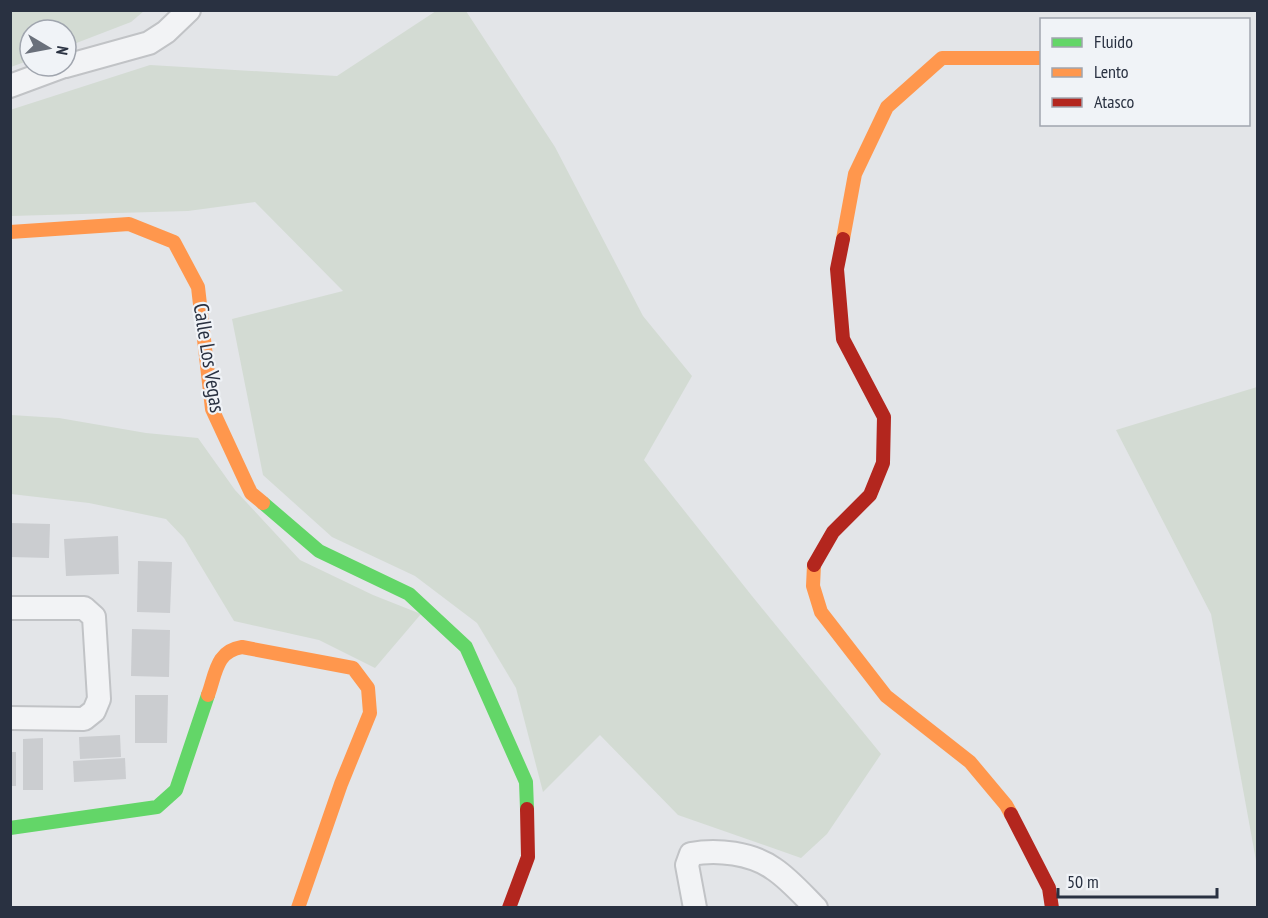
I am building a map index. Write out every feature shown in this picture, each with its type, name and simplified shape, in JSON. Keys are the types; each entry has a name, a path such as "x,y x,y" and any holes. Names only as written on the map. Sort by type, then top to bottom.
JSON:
{"street":[{"path":"78,62 149,43 166,32 189,10"},
{"path":"1040,58 942,58 887,107 855,174 837,269 843,339 884,417 883,463 870,495 833,532 813,567 813,585 821,612 886,696 969,762 1006,805 1049,888 1052,908"},
{"path":"10,86 32,78"},
{"name":"Calle Los Vegas","path":"10,232 129,224 174,242 198,287 212,409 251,493 319,551 409,594 466,646 526,782 528,857 509,908"},
{"path":"10,608 84,608 90,611 94,617 99,699 94,711 84,719 10,718"},
{"path":"10,828 157,807 167,800 176,790 221,657 230,649 242,646 353,668 368,688 370,713 340,784 298,908"},
{"path":"695,908 687,865 688,859 691,854 707,851 740,854 774,868 816,908"}],"shaded area":[{"path":"11,10 144,11 131,22 78,42 78,18 18,18 18,64 11,67"},
{"path":"436,11 466,11 555,147 643,316 692,376 644,460 881,754 827,834 801,858 678,815 600,735 543,792 516,688 477,623 415,576 332,537 263,475 232,319 343,291 255,202 188,211 11,216 10,110 150,65 337,76"},
{"path":"1258,387 1257,866 1211,614 1116,430"},
{"path":"11,415 59,418 146,433 198,438 235,490 300,560 373,595 421,614 375,668 319,640 234,621 184,538 166,519 89,503 11,494"}],"building":[{"path":"10,523 50,524 49,558 10,557"},
{"path":"118,536 119,574 66,576 64,539"},
{"path":"138,561 172,562 170,613 137,612"},
{"path":"132,629 170,630 169,677 131,676"},
{"path":"135,695 168,695 167,743 135,743"},
{"path":"120,735 121,757 80,759 79,737"},
{"path":"43,738 43,790 23,790 23,739"},
{"path":"10,752 16,752 16,786 10,786"},
{"path":"125,758 126,779 74,782 73,761"}],"traffic: fast":[{"path":"263,503 319,551 409,594 466,647 526,782 527,809"},
{"path":"10,828 157,807 176,790 208,695"}],"traffic: slow":[{"path":"843,239 855,174 887,107 942,58 1040,58"},
{"path":"10,232 129,224 174,242 198,287 212,409 251,493 263,503"},
{"path":"814,565 813,586 821,612 886,696 970,762 1011,814"},
{"path":"208,695 215,671 222,658 233,649 242,647 353,668 368,688 370,713 341,784 298,908"}],"traffic: jam":[{"path":"814,565 833,532 870,495 883,463 884,417 843,339 837,269 843,239"},
{"path":"509,908 528,857 527,809"},
{"path":"1011,814 1049,888 1052,908"}]}
